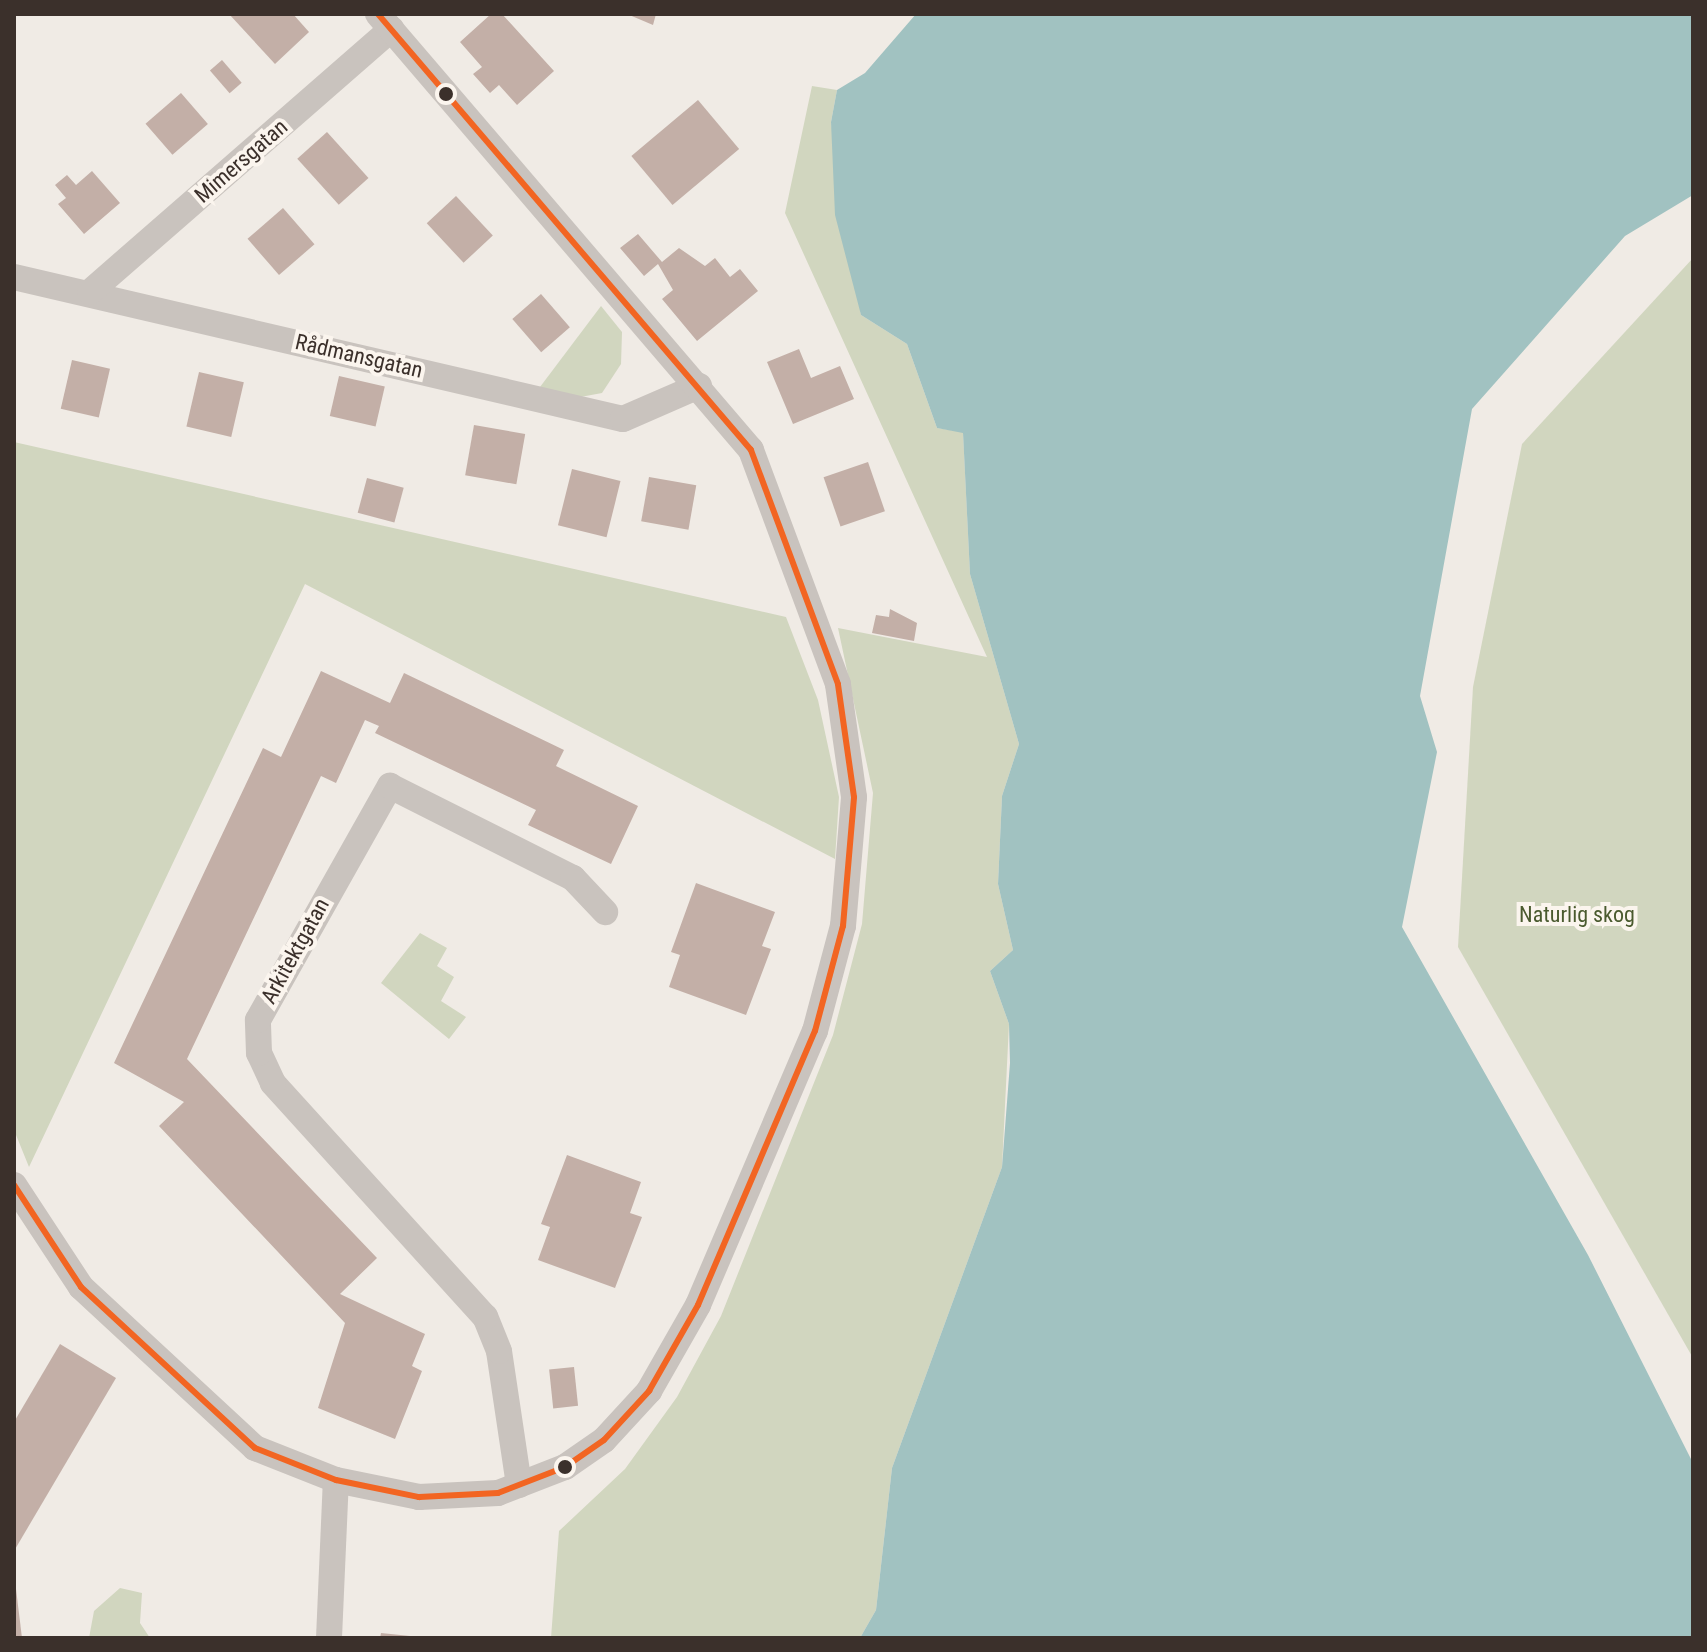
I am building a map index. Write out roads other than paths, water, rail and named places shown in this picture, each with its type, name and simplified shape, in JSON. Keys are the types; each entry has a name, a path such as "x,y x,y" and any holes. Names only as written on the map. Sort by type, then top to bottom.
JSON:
{"street":[{"name":"Mimersgatan","path":"90,292 385,22"},
{"path":"14,1185 81,1287 148,1355 255,1448 336,1480 419,1497 498,1493 565,1467 604,1440 649,1391 698,1305 768,1151 815,1031 843,926 854,797 838,684 751,450 385,22"},
{"name":"Rådmansgatan","path":"14,277 90,292 623,419 699,386"},
{"name":"Arkitektgatan","path":"519,1485 499,1351 485,1317 273,1083 259,1053 258,1020 390,786 573,878 605,912"},
{"path":"329,1638 336,1480"}],"water":[{"path":"916,14 1693,14 1693,195 1625,236 1472,409 1420,696 1437,752 1402,927 1588,1255 1693,1463 1693,1638 860,1638 876,1610 892,1468 1002,1167 1010,1063 1009,1024 990,971 1013,950 998,884 1002,796 1019,744 970,574 963,433 937,428 907,344 861,315 835,215 831,122 837,90 865,73"}],"park label":[{"name":"Naturlig skog","path":"1577,915"}]}
